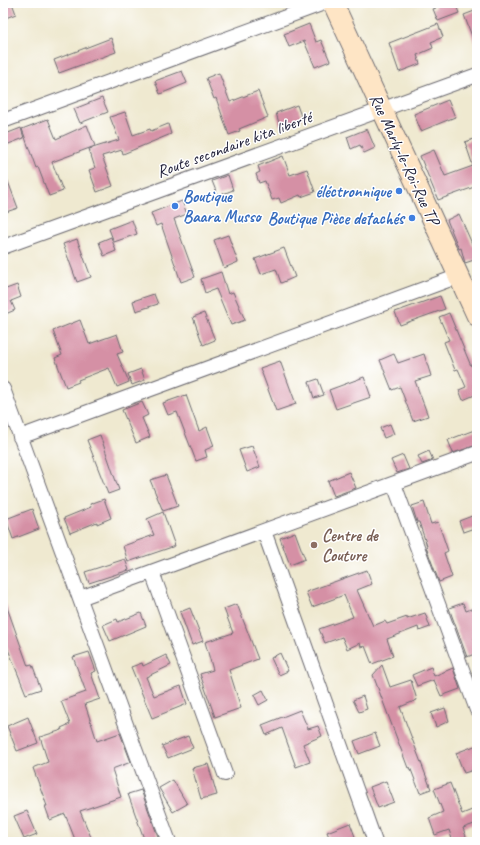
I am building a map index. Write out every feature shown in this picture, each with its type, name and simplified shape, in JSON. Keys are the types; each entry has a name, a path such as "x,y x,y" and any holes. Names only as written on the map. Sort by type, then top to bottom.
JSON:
{"street":[{"path":"3,121 324,3"},
{"name":"Rue Marly-le-Roi-Rue TP","path":"333,3 477,316"},
{"name":"Route secondaire kita liberté","path":"3,247 477,75"},
{"path":"20,437 459,276"},
{"path":"3,389 169,842"},
{"path":"80,598 477,453"},
{"path":"394,484 477,710"},
{"path":"264,531 375,842"},
{"path":"152,572 225,774"}],"building":[{"path":"3,3 12,3 16,14 3,19"},
{"path":"434,3 455,3 459,13 438,21 433,9 436,8"},
{"path":"477,10 477,46 476,47 464,15"},
{"path":"309,24 316,42 321,40 330,61 315,67 304,41 289,47 284,34"},
{"path":"438,24 443,37 431,42 433,48 417,55 420,64 399,72 389,43"},
{"path":"111,38 116,52 59,73 54,60"},
{"path":"182,71 187,83 160,94 155,81"},
{"path":"219,73 230,102 258,91 268,117 239,129 240,131 229,135 216,98 214,99 206,78"},
{"path":"102,98 108,112 80,123 74,109"},
{"path":"448,100 455,117 421,131 414,114"},
{"path":"297,105 302,119 280,126 276,113"},
{"path":"125,112 133,135 150,129 151,131 168,124 171,134 123,154 122,150 102,156 113,186 97,192 89,170 95,168 89,149 119,140 110,117"},
{"path":"48,119 56,139 87,125 95,146 52,162 63,191 49,196 38,167 36,168 22,129"},
{"path":"21,128 24,138 6,145 3,135"},
{"path":"367,129 375,148 364,153 360,145 351,149 347,137"},
{"path":"477,138 477,186 438,200 420,156 434,150 445,176 473,166 465,142"},
{"path":"283,156 290,175 307,169 315,192 301,197 300,195 281,203 279,198 272,200 265,181 259,183 256,174 260,172 258,166"},
{"path":"4,171 18,208 3,213 3,172"},
{"path":"228,175 233,190 218,196 212,181"},
{"path":"182,201 187,214 174,219 195,277 181,282 161,224 156,226 151,213"},
{"path":"459,214 473,246 477,245 477,259 465,263 461,248 459,249 447,220"},
{"path":"132,220 137,234 114,242 109,229"},
{"path":"228,235 238,262 224,268 214,240"},
{"path":"111,237 116,251 104,256 99,242"},
{"path":"77,239 91,277 77,282 63,244"},
{"path":"284,248 295,277 281,283 276,269 261,274 255,259"},
{"path":"221,272 228,294 233,292 245,320 231,325 216,289 205,293 201,279"},
{"path":"3,282 6,289 17,285 21,297 11,301 15,310 3,315"},
{"path":"154,294 158,304 136,311 133,301"},
{"path":"440,296 445,309 400,325 395,312"},
{"path":"204,313 215,340 203,345 193,317"},
{"path":"449,313 471,366 474,365 477,372 477,394 463,400 459,390 466,387 458,369 455,370 444,342 449,340 439,317"},
{"path":"80,320 89,344 117,334 123,352 117,354 129,382 117,387 109,368 78,380 79,382 66,387 55,358 62,355 53,331"},
{"path":"394,354 398,363 424,354 431,376 415,381 428,416 413,421 400,387 392,390 380,360"},
{"path":"280,361 296,404 276,411 260,368"},
{"path":"141,369 145,380 132,385 128,374"},
{"path":"364,377 371,397 336,409 329,390"},
{"path":"318,379 324,395 314,398 309,382"},
{"path":"186,395 199,431 207,427 214,446 205,450 207,457 196,461 177,412 168,415 163,403"},
{"path":"142,402 148,415 142,418 150,437 136,443 122,410"},
{"path":"390,424 394,434 384,438 380,428"},
{"path":"477,429 477,445 453,453 448,440"},
{"path":"100,435 119,490 108,494 87,440"},
{"path":"252,446 260,467 247,472 239,450"},
{"path":"429,451 433,460 422,464 418,456"},
{"path":"403,455 409,469 397,473 391,460"},
{"path":"349,472 356,488 334,496 328,481"},
{"path":"166,475 178,506 163,511 150,480"},
{"path":"104,499 111,518 70,533 64,518 91,507 90,504"},
{"path":"424,502 431,524 438,522 448,551 444,553 452,577 439,582 426,547 427,546 419,522 417,522 412,506"},
{"path":"32,509 39,529 13,539 6,519"},
{"path":"163,512 175,546 128,562 123,546 154,535 147,519"},
{"path":"477,514 477,527 463,532 459,521"},
{"path":"295,532 305,559 290,565 280,538"},
{"path":"125,559 129,570 89,583 85,572"},
{"path":"367,570 372,584 357,590 373,626 385,621 387,624 425,613 430,627 419,631 418,627 387,639 393,656 372,664 365,646 361,647 360,643 347,649 342,637 325,643 319,629 353,617 344,595 312,607 306,592"},
{"path":"4,599 28,666 32,665 41,689 26,694 3,637"},
{"path":"463,603 466,611 474,608 477,618 477,637 474,638 477,646 477,653 467,657 449,608"},
{"path":"237,604 258,659 229,670 241,708 215,717 200,674 213,670 205,642 233,633 224,609"},
{"path":"190,608 203,641 192,645 180,612"},
{"path":"141,613 146,626 110,641 103,625 117,619 118,622"},
{"path":"89,652 96,671 91,673 100,699 85,704 97,741 120,733 131,762 112,769 121,797 80,811 93,842 76,842 65,814 50,820 45,806 47,806 33,768 48,762 40,737 62,730 61,728 70,724 61,701 86,692 73,657"},
{"path":"280,653 288,671 279,675 271,658"},
{"path":"166,655 171,665 146,677 154,696 181,686 187,704 152,718 131,667 142,663 143,666"},
{"path":"382,665 390,687 411,680 417,700 400,707 431,789 420,793 410,767 408,768 373,675"},
{"path":"431,667 434,676 453,668 460,689 441,696 434,680 417,686 412,675"},
{"path":"263,690 268,700 259,705 254,695"},
{"path":"363,696 367,709 359,712 353,700"},
{"path":"445,708 449,721 436,727 431,713"},
{"path":"300,710 308,729 318,726 322,736 303,744 310,762 296,767 282,728 266,735 262,725"},
{"path":"28,717 38,743 17,751 7,726"},
{"path":"375,733 380,746 359,754 354,741"},
{"path":"188,736 193,748 168,758 162,746"},
{"path":"477,745 477,769 464,773 456,753"},
{"path":"208,764 217,795 201,799 192,768"},
{"path":"173,780 187,804 173,812 159,788"},
{"path":"386,781 394,802 378,808 370,787"},
{"path":"450,783 462,814 477,808 477,823 463,828 468,842 453,842 449,830 435,835 429,818 443,812 434,789"},
{"path":"141,790 160,842 146,842 143,836 128,794"},
{"path":"27,811 37,834 24,839 14,816"},
{"path":"350,823 357,842 331,842 327,832"}],"place":[{"name":"éléctronnique","path":"399,191"},
{"name":"Boutique Baara Musso","path":"175,206"},
{"name":"Boutique Pièce detachés","path":"412,218"},
{"name":"Centre de Couture","path":"314,545"}]}
